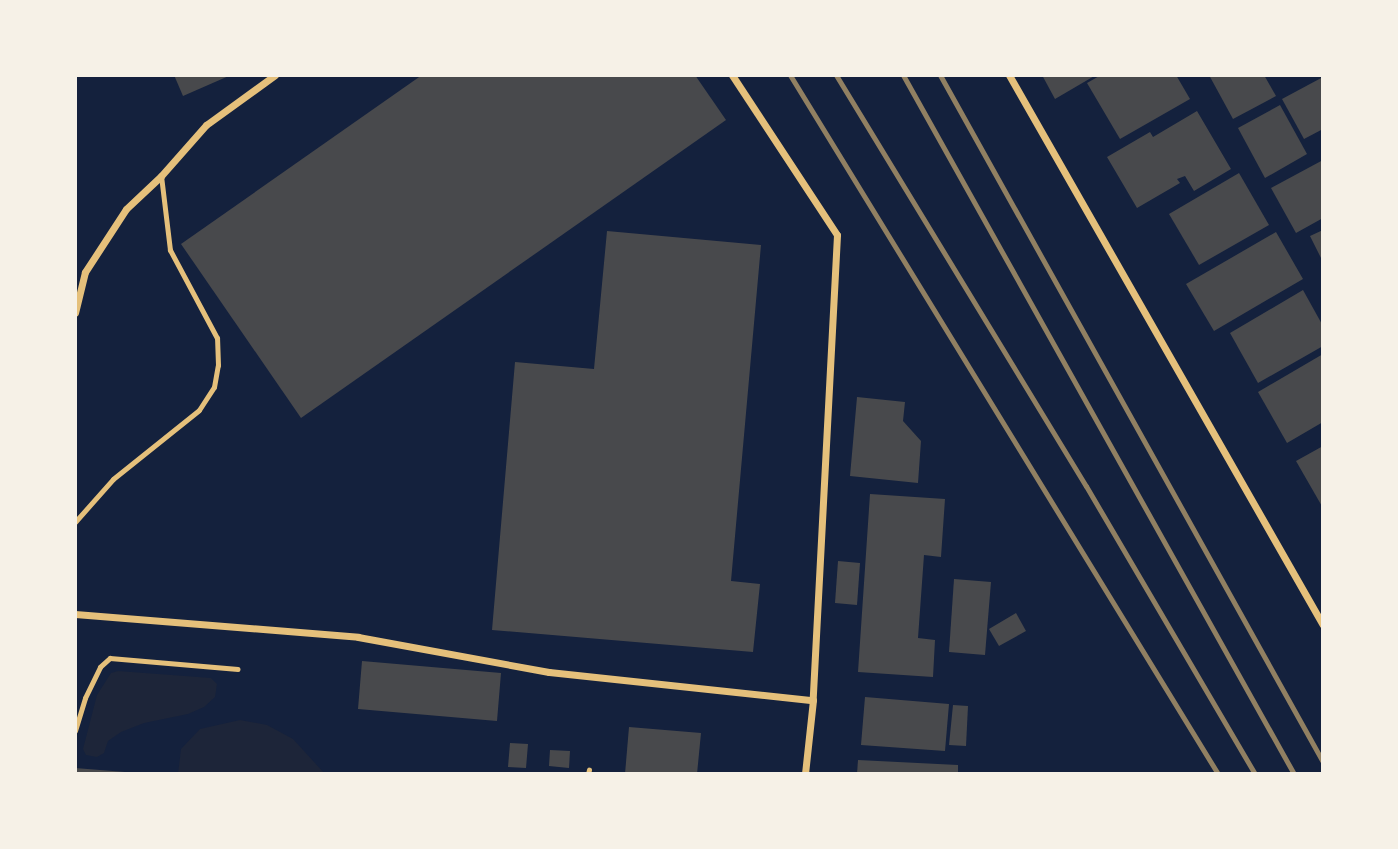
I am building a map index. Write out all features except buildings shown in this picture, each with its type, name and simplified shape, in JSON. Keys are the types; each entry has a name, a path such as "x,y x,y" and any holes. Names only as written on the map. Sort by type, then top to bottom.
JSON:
{"street":[{"path":"75,313 85,272 125,209 161,176 206,125 275,75"},
{"path":"732,75 837,235 813,700 804,774"},
{"path":"1009,75 1323,625"},
{"path":"75,614 358,637 550,672 813,700"}],"lane":[{"path":"75,522 113,479 199,410 214,387 218,365 217,338 170,250 161,176"}],"path":[{"path":"75,731 85,698 100,667 110,658 238,669"}],"shaded area":[{"path":"118,671 211,678 217,684 215,697 204,707 188,714 144,723 121,732 108,741 104,753 97,757 86,755 83,749 97,695 111,673"},
{"path":"240,720 267,725 293,739 325,774 178,774 181,749 200,729"}],"railway":[{"path":"790,75 1218,774"},
{"path":"836,75 1086,486 1255,774"},
{"path":"903,75 1294,774"},
{"path":"940,75 1323,762"}]}
